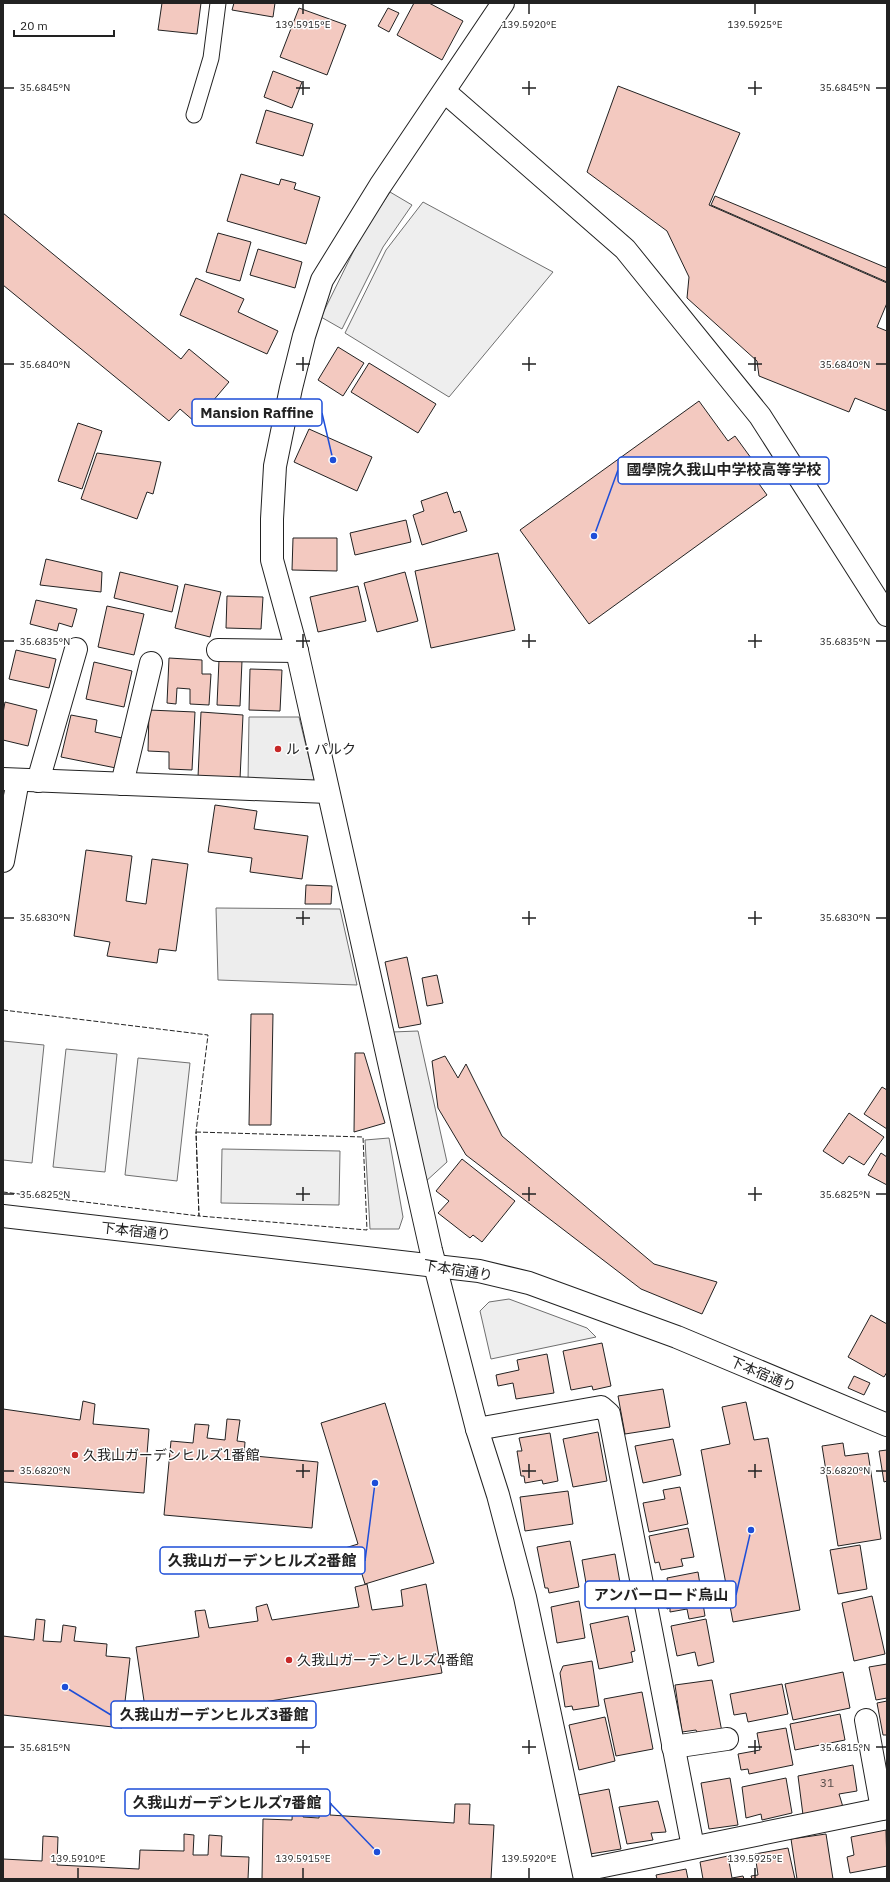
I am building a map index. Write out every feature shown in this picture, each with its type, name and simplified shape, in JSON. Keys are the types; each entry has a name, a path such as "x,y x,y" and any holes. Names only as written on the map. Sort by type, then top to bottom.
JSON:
{"street":[{"path":"503,3 445,92 380,186 322,280 300,351 275,466 272,519 272,560 296,651 434,1265 477,1429 498,1495 525,1597 584,1875 693,1847 884,1809 866,1720"},
{"path":"445,92 625,249 760,416 887,615"},
{"path":"3,861 20,780 76,649"},
{"path":"218,650 296,651"},
{"path":"122,784 151,663"},
{"path":"20,780 328,792"},
{"name":"下本宿通り","path":"3,1216 479,1271 529,1283 676,1337 887,1425"},
{"path":"477,1429 601,1407 609,1414 693,1847"},
{"path":"673,1747 727,1739"}],"lane":[{"path":"194,115 211,58 218,3"}],"shaded area":[{"path":"390,192 412,205 383,247 342,329 321,317 361,236"},
{"path":"423,202 553,272 449,397 345,333 386,250"},
{"name":"ル・パルク","path":"249,717 299,717 315,783 248,782"},
{"path":"216,908 340,909 357,985 218,980"},
{"path":"418,1031 447,1162 424,1183 392,1032"},
{"path":"3,1041 44,1045 32,1163 3,1160"},
{"path":"66,1049 117,1054 105,1172 53,1167"},
{"path":"138,1058 190,1063 177,1181 125,1175"},
{"path":"389,1138 403,1217 399,1229 370,1229 365,1140"},
{"path":"222,1149 340,1151 339,1205 221,1203"},
{"path":"509,1299 587,1328 596,1337 491,1359 480,1311 489,1302"}],"building":[{"path":"162,3 201,3 197,34 158,30"},
{"path":"234,3 275,3 273,17 232,10"},
{"path":"414,3 429,3 463,21 442,60 397,35"},
{"path":"299,8 346,25 327,75 280,57"},
{"path":"388,8 399,13 389,32 378,26"},
{"path":"273,71 302,82 292,108 264,97"},
{"path":"618,86 740,133 709,205 887,283 887,303 877,327 887,331 887,411 855,398 849,412 759,376 757,361 687,298 689,277 667,231 587,172"},
{"path":"266,110 313,124 303,156 256,143"},
{"path":"241,174 279,185 281,179 296,183 294,189 320,197 306,244 227,221"},
{"path":"715,196 887,268 887,282 711,205"},
{"path":"3,213 181,359 189,349 229,382 195,422 180,409 169,421 3,285"},
{"path":"218,233 251,242 240,281 206,272"},
{"path":"258,249 302,262 295,288 250,275"},
{"path":"196,278 244,299 238,312 278,331 267,354 180,315"},
{"path":"338,347 364,363 343,396 318,380"},
{"path":"369,363 436,404 418,433 351,392"},
{"path":"699,401 728,441 735,436 751,458 744,463 767,495 589,624 520,530"},
{"path":"78,423 102,431 82,489 58,481"},
{"path":"309,429 372,457 357,491 294,462"},
{"path":"97,453 161,462 153,494 147,492 137,519 81,499"},
{"path":"447,492 454,513 460,511 467,531 422,545 413,515 424,511 421,501"},
{"path":"406,520 411,542 355,555 350,533"},
{"path":"293,538 337,538 337,571 292,570"},
{"path":"498,553 515,630 431,648 415,571"},
{"path":"46,559 102,572 101,592 40,585"},
{"path":"120,572 178,586 172,612 114,598"},
{"path":"405,572 418,621 377,632 364,583"},
{"path":"185,584 221,592 210,637 175,628"},
{"path":"358,586 366,621 318,632 310,597"},
{"path":"227,596 263,597 261,629 226,628"},
{"path":"36,600 77,609 72,627 59,623 57,631 30,624"},
{"path":"107,606 144,614 134,655 98,647"},
{"path":"16,650 56,659 49,688 9,679"},
{"path":"169,658 202,660 202,674 211,674 209,705 190,704 190,689 177,688 176,704 167,703"},
{"path":"219,660 242,661 240,706 217,705"},
{"path":"94,662 132,671 124,707 86,699"},
{"path":"250,669 282,670 280,711 249,710"},
{"path":"5,702 37,710 28,746 3,740 3,713"},
{"path":"149,710 195,712 192,770 169,769 169,752 148,751"},
{"path":"201,712 243,715 240,779 198,777"},
{"path":"71,715 97,720 95,732 122,738 116,768 61,757"},
{"path":"215,805 257,811 254,829 308,836 302,879 250,872 252,858 208,852"},
{"path":"86,850 132,856 126,901 146,904 152,859 188,864 176,951 159,949 157,963 107,956 110,942 74,936"},
{"path":"306,885 332,886 331,904 305,904"},
{"path":"407,957 421,1024 399,1028 385,962"},
{"path":"437,975 443,1003 427,1006 422,978"},
{"path":"251,1014 273,1014 271,1125 249,1125"},
{"path":"355,1053 364,1053 385,1123 354,1132"},
{"path":"445,1056 458,1078 466,1064 502,1136 654,1264 717,1282 702,1314 641,1289 466,1155 438,1108 432,1061"},
{"path":"882,1087 887,1090 887,1129 864,1114"},
{"path":"849,1113 884,1137 864,1165 849,1156 843,1164 823,1151"},
{"path":"881,1153 887,1157 887,1185 868,1175"},
{"path":"462,1159 515,1201 482,1242 473,1235 470,1238 438,1213 449,1201 436,1191"},
{"path":"871,1315 887,1324 887,1372 884,1377 848,1357"},
{"path":"602,1343 611,1386 593,1390 592,1386 571,1390 563,1351"},
{"path":"547,1354 554,1393 516,1399 513,1383 498,1386 496,1375 519,1370 517,1360"},
{"path":"854,1376 870,1383 864,1395 848,1388"},
{"path":"663,1389 670,1427 625,1434 618,1396"},
{"name":"久我山ガーデンヒルズ1番館","path":"83,1401 95,1404 93,1424 149,1429 144,1493 3,1482 3,1409 80,1420"},
{"path":"746,1402 754,1440 768,1438 800,1610 733,1622 701,1450 730,1444 722,1407"},
{"path":"385,1403 434,1563 365,1584 357,1558 333,1565 329,1553 358,1544 321,1423"},
{"path":"227,1419 240,1420 237,1441 245,1442 244,1455 318,1462 312,1528 164,1515 171,1441 193,1443 195,1424 209,1425 207,1438 225,1440"},
{"path":"598,1432 607,1481 573,1487 563,1439"},
{"path":"550,1433 558,1481 543,1484 542,1480 525,1483 524,1476 521,1476 517,1451 522,1451 519,1438"},
{"path":"673,1439 681,1475 643,1483 635,1446"},
{"path":"843,1443 845,1456 868,1453 881,1539 838,1546 822,1446"},
{"path":"887,1450 887,1481 884,1482 879,1451"},
{"path":"680,1487 688,1524 649,1532 643,1503 665,1499 663,1490"},
{"path":"568,1491 573,1524 525,1531 520,1497"},
{"path":"688,1528 694,1557 681,1559 683,1566 661,1570 659,1562 655,1563 649,1536"},
{"path":"570,1541 579,1587 549,1593 548,1588 545,1588 537,1547"},
{"path":"860,1545 867,1589 838,1594 830,1550"},
{"path":"615,1554 623,1600 590,1606 582,1560"},
{"path":"698,1572 705,1616 689,1619 687,1609 670,1612 670,1608 667,1609 664,1590 669,1589 667,1578"},
{"name":"久我山ガーデンヒルズ4番館","path":"367,1584 372,1610 403,1606 401,1590 426,1584 442,1673 147,1721 136,1647 199,1637 195,1611 205,1610 209,1628 258,1621 256,1607 267,1604 272,1620 359,1607 355,1587"},
{"path":"872,1596 885,1654 854,1661 842,1603"},
{"path":"579,1601 585,1638 557,1643 551,1607"},
{"path":"628,1616 635,1651 631,1652 633,1662 599,1669 590,1624"},
{"path":"36,1619 45,1620 43,1641 61,1642 63,1625 76,1627 74,1641 107,1644 106,1656 130,1658 122,1728 3,1715 3,1636 34,1640"},
{"path":"706,1619 714,1662 698,1666 695,1652 677,1656 671,1626"},
{"path":"592,1661 599,1706 573,1710 572,1706 565,1707 560,1673 563,1666"},
{"path":"887,1664 887,1698 876,1700 869,1667"},
{"path":"843,1672 850,1708 793,1720 785,1684"},
{"path":"712,1680 722,1732 699,1736 696,1730 682,1732 675,1685"},
{"path":"782,1684 788,1714 748,1722 746,1713 734,1715 730,1694"},
{"path":"642,1692 653,1749 616,1756 604,1699"},
{"path":"887,1701 887,1735 883,1735 877,1703"},
{"path":"840,1714 845,1740 795,1750 790,1724"},
{"path":"605,1717 615,1761 579,1770 569,1725"},
{"path":"786,1728 793,1765 749,1774 748,1769 741,1770 738,1754 760,1750 757,1733"},
{"path":"853,1765 857,1791 839,1794 843,1807 803,1815 798,1776"},
{"path":"730,1778 738,1825 709,1829 701,1783"},
{"path":"786,1778 792,1813 762,1820 761,1814 746,1818 742,1787"},
{"path":"609,1789 621,1849 590,1854 578,1795"},
{"path":"293,1797 304,1798 303,1817 319,1818 320,1802 331,1803 330,1815 454,1823 455,1804 470,1804 469,1824 494,1825 491,1879 262,1879 263,1819 292,1820"},
{"path":"658,1801 666,1832 651,1833 653,1840 627,1844 619,1807"},
{"path":"886,1830 887,1866 850,1873 847,1857 854,1855 851,1837"},
{"path":"184,1834 194,1835 193,1855 208,1855 209,1835 222,1836 221,1856 249,1857 248,1879 3,1879 3,1859 42,1861 43,1836 58,1837 57,1865 139,1869 140,1850 184,1851"},
{"path":"826,1834 833,1879 797,1879 791,1839"},
{"path":"788,1848 795,1879 752,1879 751,1876 758,1875 755,1854"},
{"path":"728,1856 732,1878 743,1876 744,1879 703,1879 700,1862"},
{"path":"686,1869 688,1879 657,1879 656,1875"}],"fence":[{"path":"3,1010 208,1035 196,1132 199,1216 3,1192"},
{"path":"196,1132 363,1137 367,1230 199,1216 196,1132"}],"place":[{"name":"Mansion Raffine","path":"333,460"},
{"name":"國學院久我山中学校高等学校","path":"594,536"},
{"name":"ル・パルク","path":"278,749"},
{"name":"久我山ガーデンヒルズ1番館","path":"75,1455"},
{"name":"久我山ガーデンヒルズ2番館","path":"375,1483"},
{"name":"アンバーロード烏山","path":"751,1530"},
{"name":"久我山ガーデンヒルズ4番館","path":"289,1660"},
{"name":"久我山ガーデンヒルズ3番館","path":"65,1687"},
{"name":"久我山ガーデンヒルズ7番館","path":"377,1852"}]}
